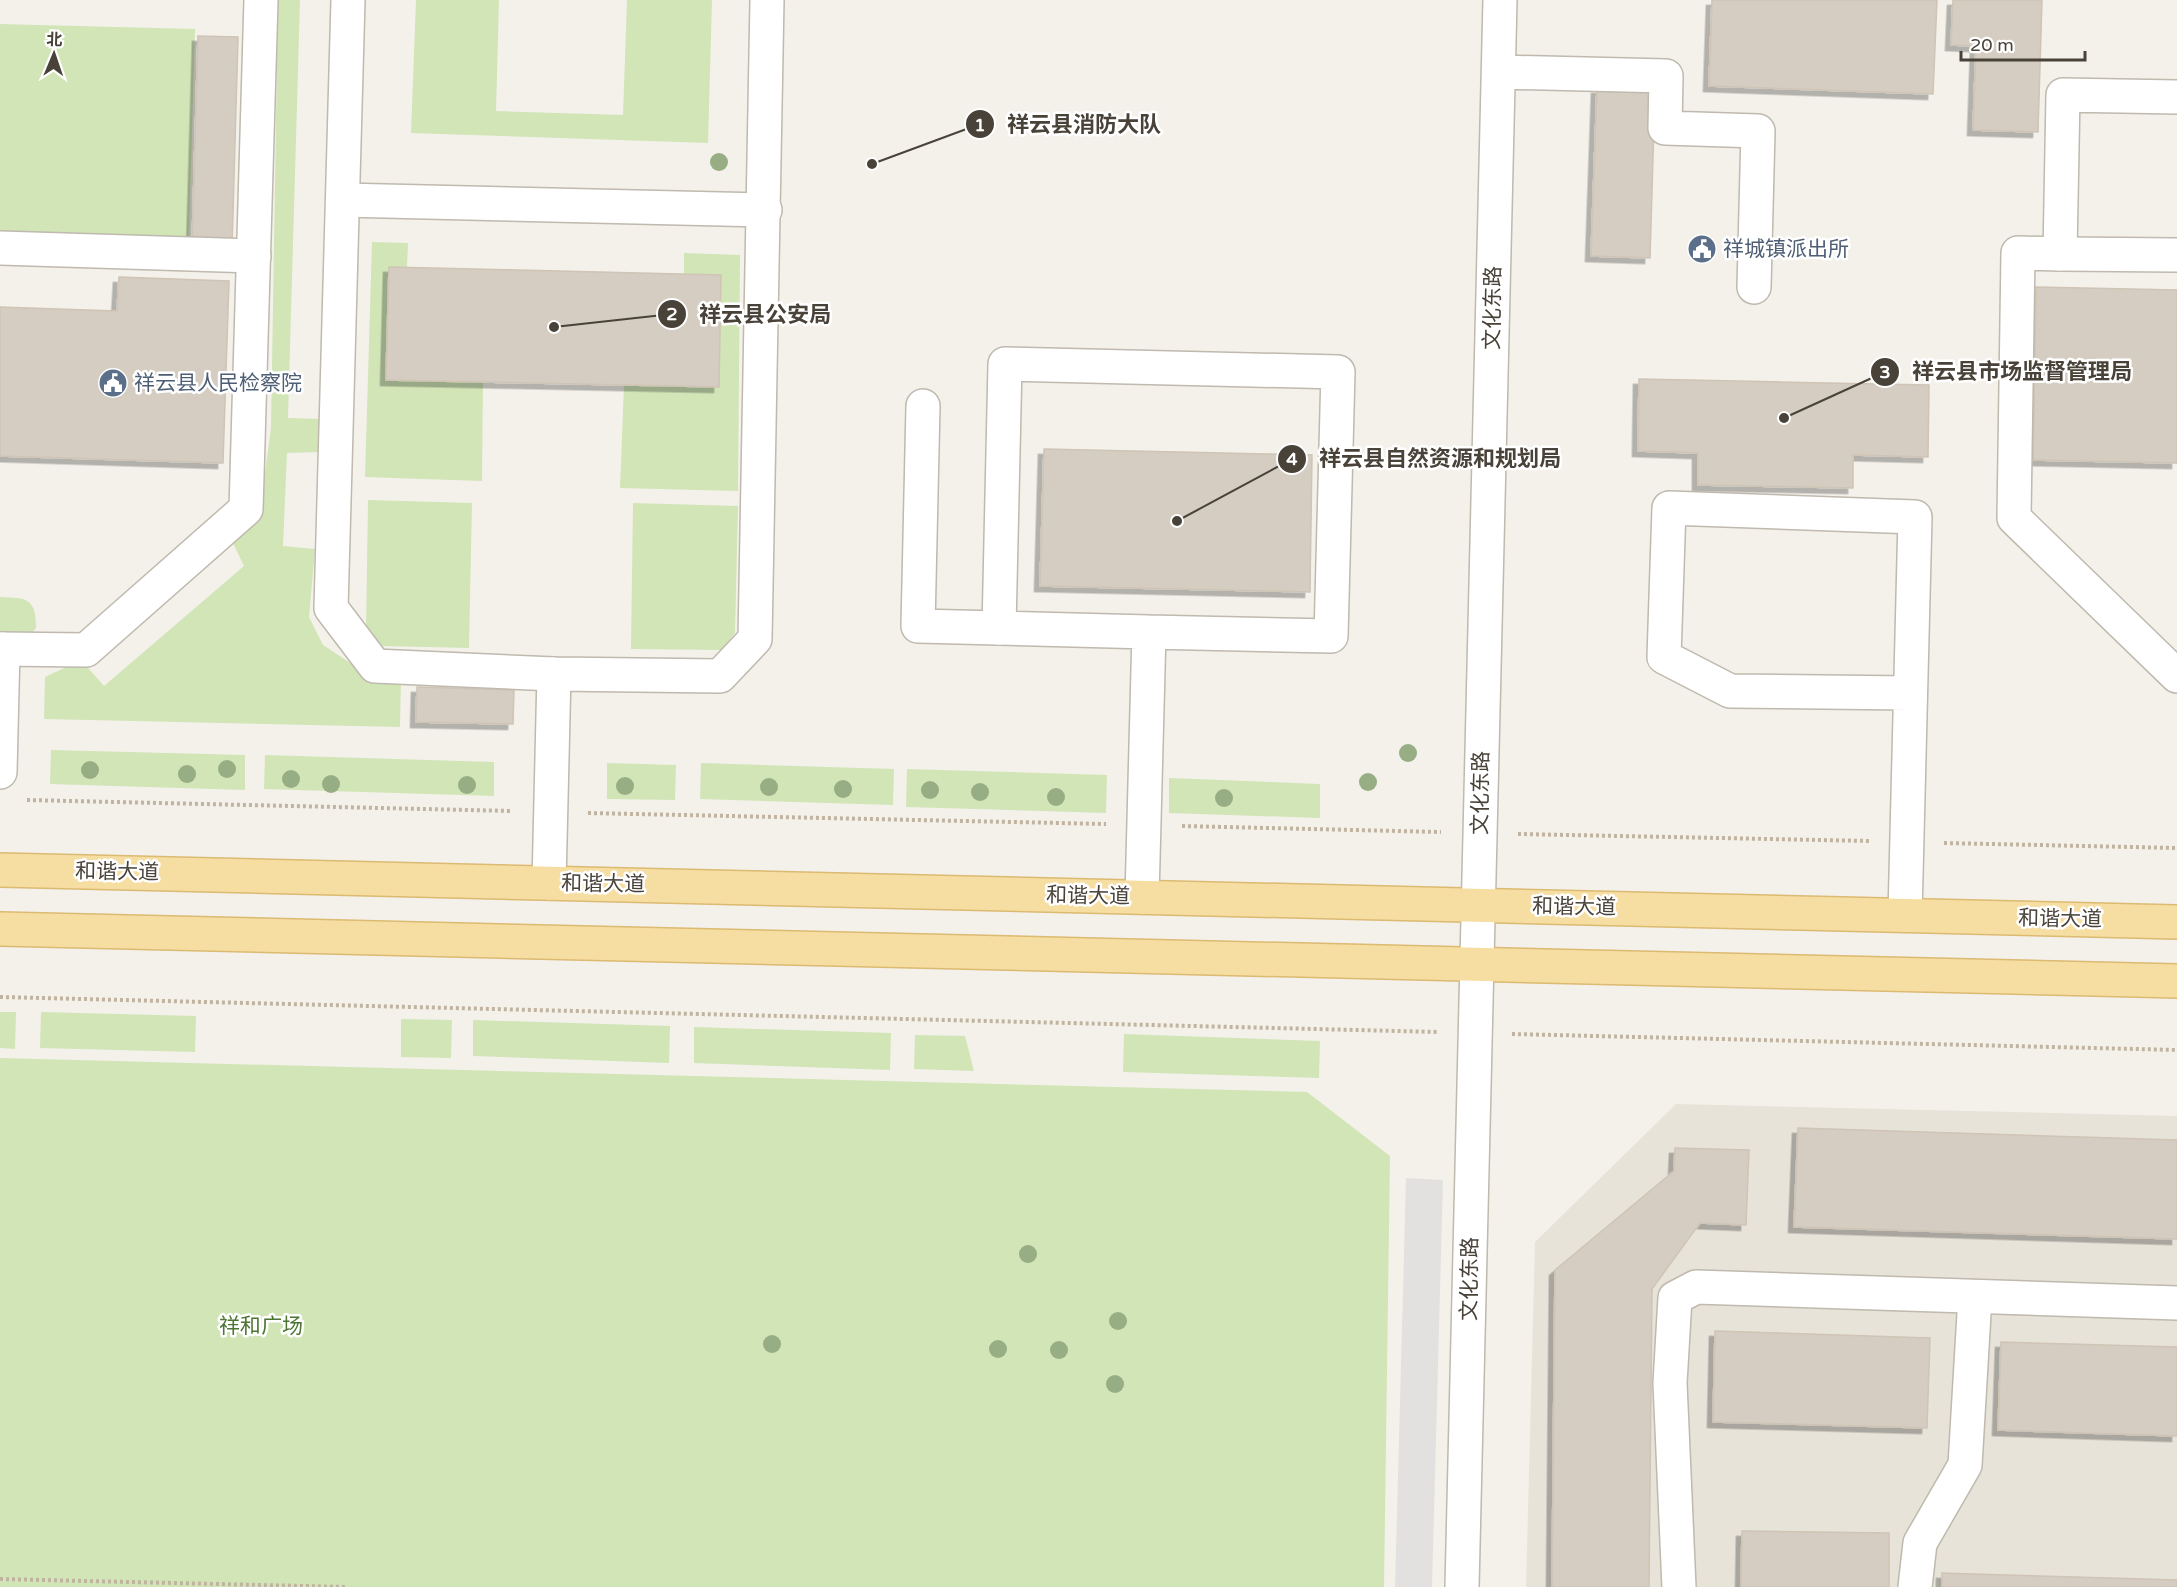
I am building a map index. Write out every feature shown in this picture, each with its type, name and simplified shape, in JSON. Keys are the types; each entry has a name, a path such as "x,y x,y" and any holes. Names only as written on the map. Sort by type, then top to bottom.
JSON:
{"main road":[{"name":"和谐大道","path":"0,870 2177,921"},
{"path":"0,929 2177,981"}],"street":[{"path":"0,772 2,649 86,651 246,509 261,0"},
{"path":"348,0 331,608 375,666 554,674 720,676 755,639 765,210 767,0"},
{"name":"文化东路","path":"1462,1587 1500,0"},
{"path":"1499,72 1666,76 1665,128 1758,131 1754,287"},
{"path":"2060,254 2063,95 2177,97"},
{"path":"342,200 765,210"},
{"path":"0,248 254,256"},
{"path":"2177,255 2018,253 2014,518 2177,676"},
{"path":"923,406 918,626 1149,632 1331,636 1338,372 1005,364 999,628"},
{"path":"1905,915 1915,517 1669,508 1664,657 1730,691 1910,693"},
{"path":"1142,897 1149,632"},
{"path":"549,883 554,674"},
{"path":"1679,1587 1670,1383 1675,1298 1696,1287 2177,1303"},
{"path":"1915,1587 1920,1543 1965,1465 1976,1297"}],"path":[{"path":"24,800 2177,848"},
{"path":"0,997 2177,1050"},
{"path":"0,1579 348,1587"}],"shaded area":[{"path":"1676,1104 2177,1116 2177,1587 1526,1587 1535,1242"},
{"path":"1406,1178 1443,1180 1432,1587 1395,1587"}],"green space":[{"path":"278,0 300,0 288,418 322,419 320,452 287,453 283,546 315,549 309,617 323,645 370,676 401,677 400,727 44,719 45,677 81,660 104,686 244,566 231,539 260,510 271,428"},
{"path":"416,0 499,0 496,111 623,115 627,0 712,0 708,143 411,133"},
{"path":"0,24 195,29 189,237 0,232"},
{"path":"372,242 408,243 407,267 389,267 387,380 483,382 482,481 365,477"},
{"path":"684,253 740,255 738,491 620,488 624,385 719,387 721,275 684,274"},
{"path":"368,500 472,503 469,648 380,646 366,628"},
{"path":"633,503 738,506 735,633 721,650 631,649"},
{"path":"0,597 23,599 32,605 36,628 30,635 0,640"},
{"path":"51,750 245,755 245,790 50,784"},
{"path":"265,755 494,762 494,796 264,789"},
{"path":"607,763 676,765 675,800 607,799"},
{"path":"701,763 894,769 893,805 700,799"},
{"path":"907,769 1107,775 1106,813 906,807"},
{"path":"1169,778 1320,784 1320,818 1169,813"},
{"path":"0,1012 16,1012 15,1049 0,1048"},
{"path":"41,1012 196,1016 195,1052 40,1048"},
{"path":"401,1019 452,1020 451,1058 401,1057"},
{"path":"473,1020 670,1026 669,1063 473,1056"},
{"path":"694,1027 891,1033 890,1070 694,1063"},
{"path":"1124,1034 1320,1041 1319,1078 1123,1072"},
{"path":"915,1035 965,1036 974,1071 914,1069"},
{"name":"祥和广场","path":"0,1058 1307,1092 1390,1156 1384,1587 0,1587"}],"building":[{"path":"1712,0 1937,0 1933,94 1709,86"},
{"path":"1953,0 2042,0 2038,132 1973,130 1976,46 1951,45"},
{"path":"198,36 238,37 232,248 192,246"},
{"path":"1597,88 1655,90 1650,258 1591,256"},
{"path":"389,267 721,275 719,387 386,380"},
{"name":"祥云县人民检察院","path":"119,277 229,281 223,463 0,456 0,307 117,311"},
{"path":"2036,287 2177,290 2177,463 2033,460"},
{"path":"1639,379 1929,385 1928,457 1853,455 1853,488 1698,485 1698,453 1638,451"},
{"path":"1044,449 1312,455 1310,592 1040,586"},
{"path":"417,687 514,690 513,724 416,722"},
{"path":"1798,1128 2177,1140 2177,1239 1794,1227"},
{"path":"1675,1148 1749,1150 1746,1225 1700,1223 1652,1289 1649,1587 1552,1587 1555,1270 1674,1171"},
{"path":"1715,1331 1930,1338 1927,1428 1713,1422"},
{"path":"2001,1342 2177,1347 2177,1436 1998,1430"},
{"path":"1742,1531 1889,1533 1889,1587 1741,1587"},
{"path":"1942,1573 2177,1580 2177,1587 1942,1587"}],"place":[{"name":"祥云县消防大队","path":"872,164"},
{"name":"祥城镇派出所","path":"1702,249"},
{"name":"祥云县公安局","path":"554,327"},
{"name":"祥云县人民检察院","path":"113,383"},
{"name":"祥云县市场监督管理局","path":"1784,418"},
{"name":"祥云县自然资源和规划局","path":"1177,521"}]}
